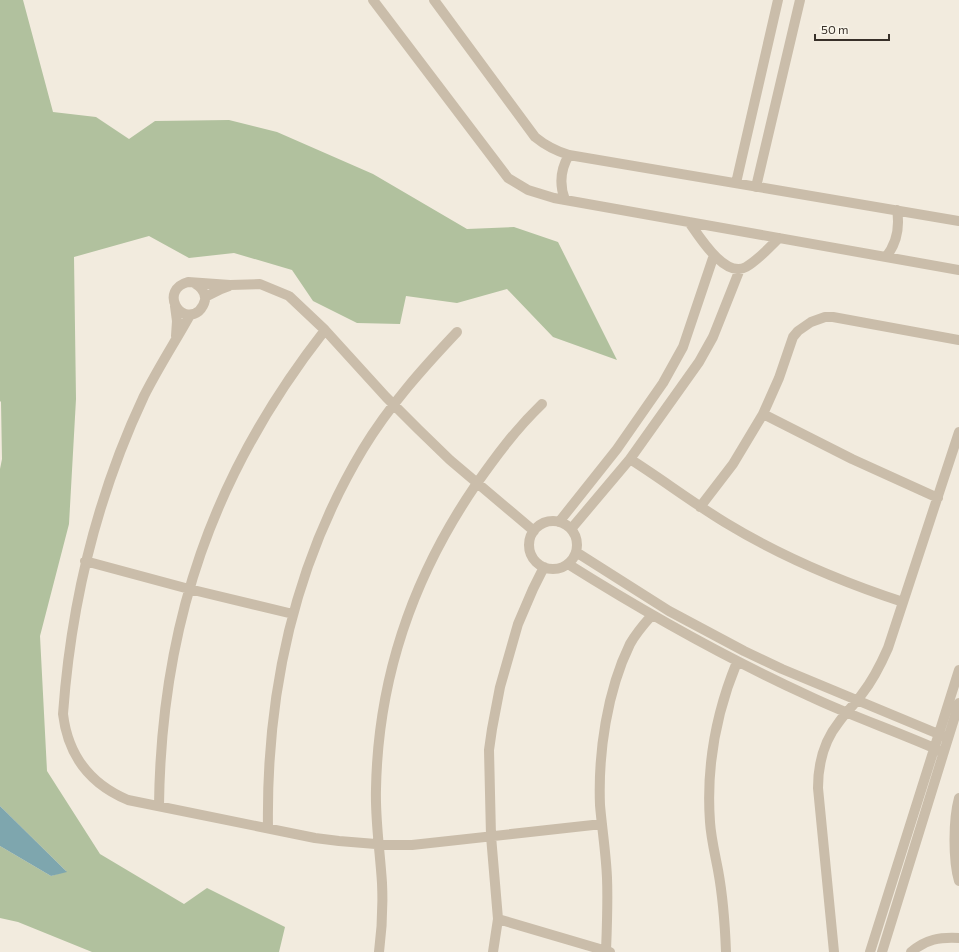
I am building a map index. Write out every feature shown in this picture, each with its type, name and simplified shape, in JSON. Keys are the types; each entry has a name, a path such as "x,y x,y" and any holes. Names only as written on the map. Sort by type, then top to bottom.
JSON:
{"street":[{"path":"373,0 508,178 518,185 537,194 959,270"},
{"path":"434,0 535,137 552,149 569,155 959,221"},
{"path":"736,183 778,0"},
{"path":"756,187 800,0"},
{"path":"566,200 561,181 563,167 569,155"},
{"path":"886,257 894,246 898,233 899,225 897,210"},
{"path":"689,222 714,255 728,266 740,268 745,267 759,257 779,238"},
{"path":"559,522 617,449 663,383 686,340 714,255"},
{"path":"571,530 630,459 699,362 713,337 740,268"},
{"path":"176,336 177,321 173,300 174,293 182,284 188,282 230,286 260,284 289,296 325,330 418,429 477,483 534,531"},
{"path":"175,306 184,314 190,315 201,309 204,304 204,291 200,286 194,283"},
{"path":"205,297 230,286"},
{"path":"190,315 176,336 145,395 118,457 96,520 85,561 74,616 66,675 63,714 66,733 73,752 88,773 100,784 118,796 128,800 315,838 378,845 412,845 602,824"},
{"path":"700,507 733,464 763,414 779,378 793,337 798,331 811,322 825,317 832,317 959,340"},
{"path":"159,806 161,743 168,681 177,634 201,551 223,497 252,438 286,382 325,330"},
{"path":"268,828 271,730 281,666 293,614 306,572 336,500 364,449 394,405 427,365 458,332"},
{"path":"379,952 382,884 376,817 377,762 383,708 395,654 412,602 434,552 448,528 504,445 542,404"},
{"path":"763,414 852,459 938,498"},
{"path":"834,952 818,777 821,756 834,728 858,700 870,683 885,654 959,432"},
{"path":"630,459 700,507 755,540 813,568 849,583 903,602"},
{"path":"552,521 559,522 571,530 575,535 577,542 575,556 568,564 558,569 551,569 538,564 531,552 530,545 534,531 539,526 552,521"},
{"path":"576,552 668,611 709,633 782,669 943,736"},
{"path":"85,561 189,589 293,614"},
{"path":"568,564 652,615 737,662 847,713 939,750"},
{"path":"493,952 498,919 491,836 490,750 495,708 505,666 518,624 544,567"},
{"path":"498,919 608,951 607,877 600,796 601,762 611,700 619,675 630,644 640,628 652,615"},
{"path":"726,952 722,897 710,823 709,779 712,749 719,713 737,662"},
{"path":"882,952 943,736 959,670"},
{"path":"943,736 959,703"},
{"path":"870,952 939,750"},
{"path":"959,800 956,807 954,837 959,881"},
{"path":"911,952 919,945 942,937 959,938"}],"green space":[{"path":"0,0 23,0 53,112 96,117 129,139 155,121 229,120 277,132 373,174 467,229 514,227 558,242 617,360 553,337 507,289 457,303 406,296 400,324 357,323 313,301 292,270 234,253 189,258 149,236 74,257 76,399 69,524 40,636 47,771 100,854 184,904 207,888 285,927 279,952 92,952 18,922 0,918 0,846 51,876 66,871 0,806 0,469 2,459 0,401"}],"water":[{"path":"0,806 67,872 51,876 0,846"}]}
